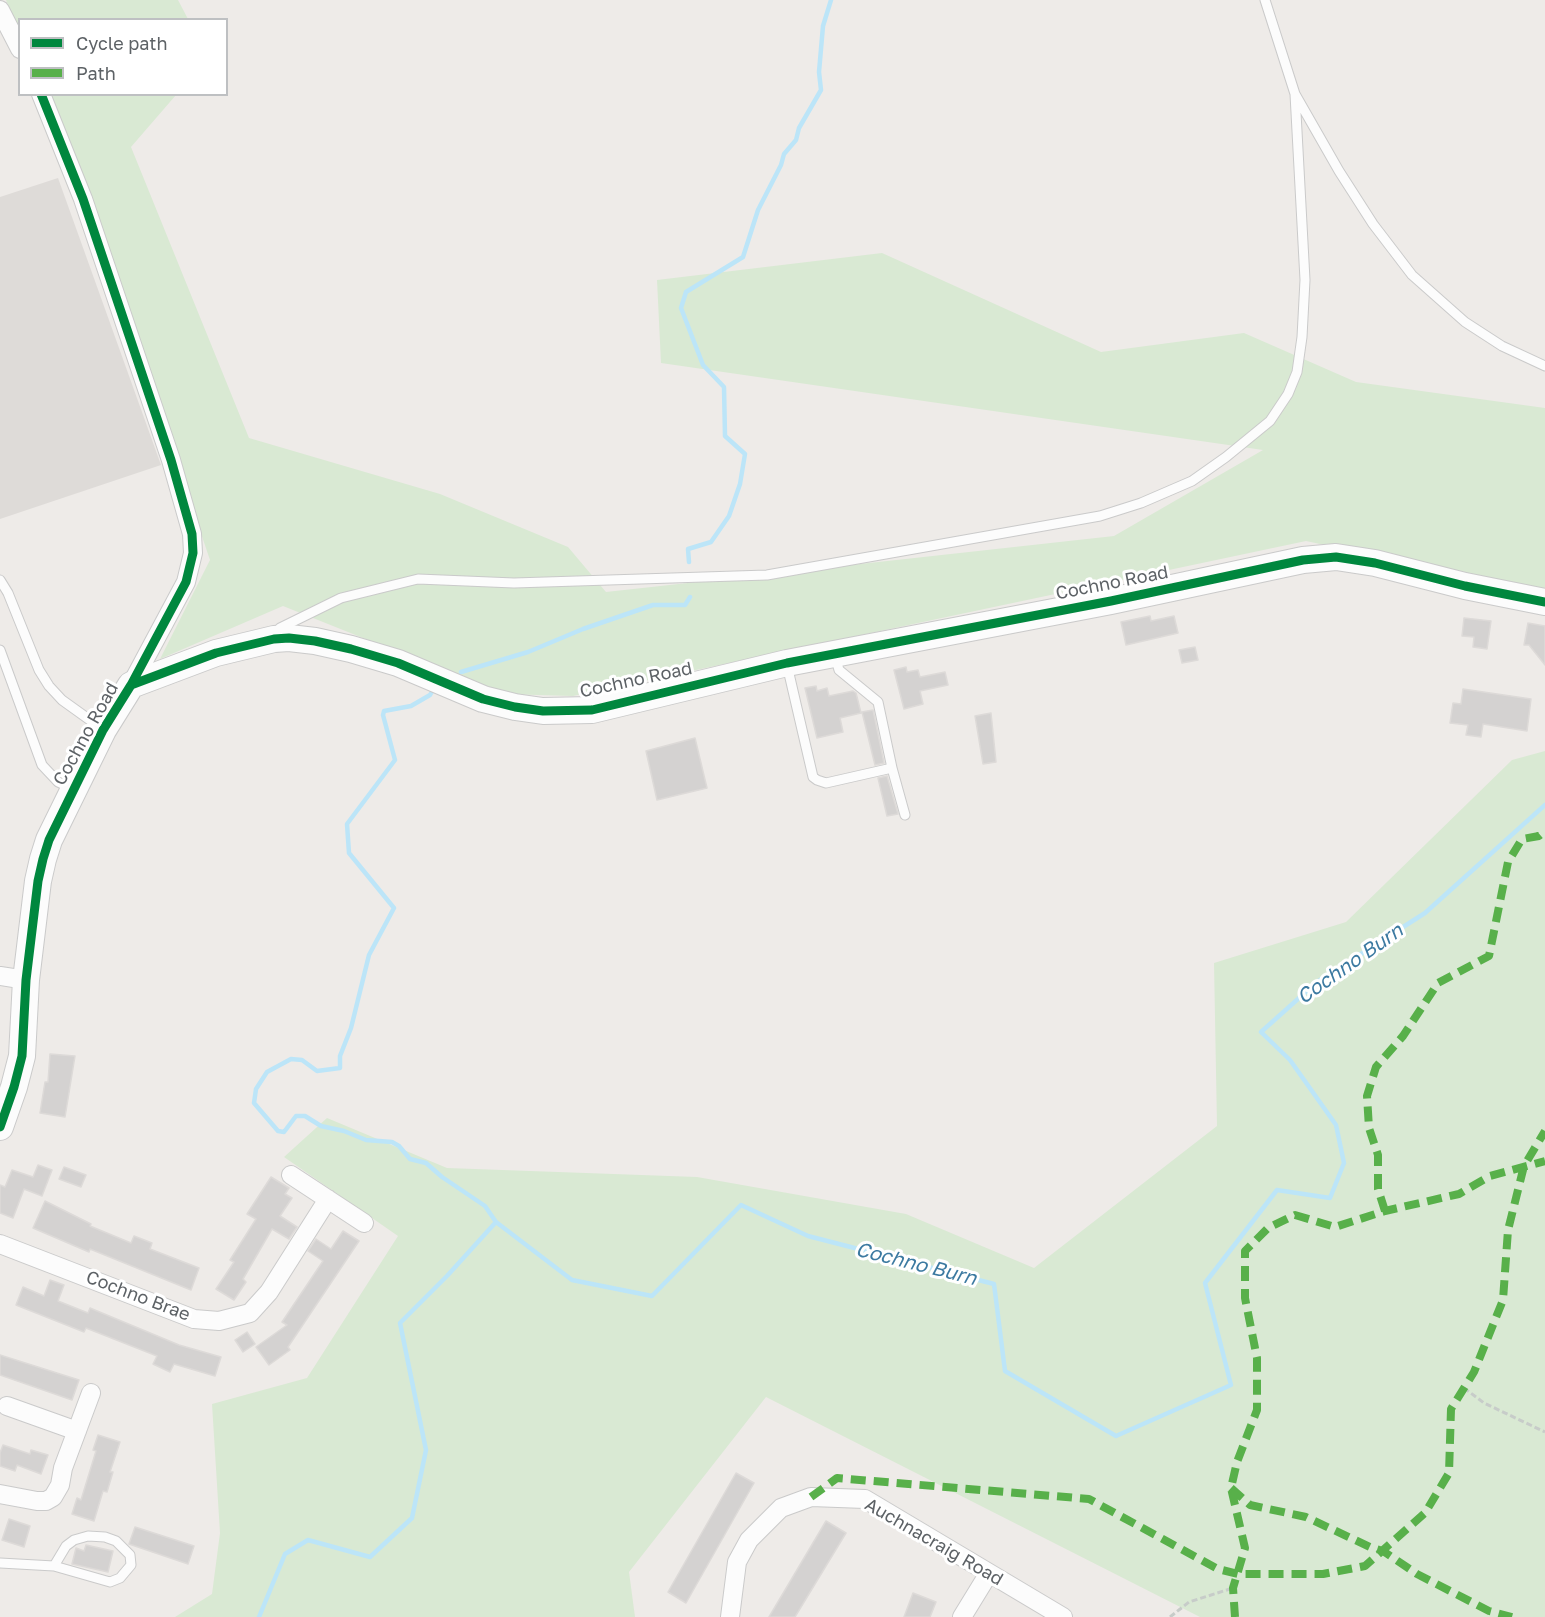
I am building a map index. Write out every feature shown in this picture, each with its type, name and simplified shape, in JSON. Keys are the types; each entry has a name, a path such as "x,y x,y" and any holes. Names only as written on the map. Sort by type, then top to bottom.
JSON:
{"street":[{"path":"0,12 18,45"},
{"path":"42,96 83,199 171,460 192,534 193,553 186,582 131,685"},
{"name":"Cochno Road","path":"0,1126 22,1056 26,980 43,859 73,789 103,730 131,685 216,653 274,639 315,641 398,663 483,699 515,707 543,711 592,710 787,663 1111,601 1303,560 1336,557 1375,563 1465,586 1545,602"},
{"path":"0,976 26,980"},
{"path":"291,1175 364,1223"},
{"name":"Cochno Brae","path":"0,1244 194,1319 219,1321 250,1313 269,1292 328,1199"},
{"path":"0,1494 37,1501 46,1501 53,1497 60,1485 63,1468 91,1393"},
{"path":"7,1406 77,1431"},
{"name":"Auchnacraig Road","path":"730,1617 737,1562 749,1540 781,1508 811,1497 865,1499 1063,1617"},
{"path":"962,1617 989,1573"}],"lane":[{"path":"1265,0 1295,94 1339,171 1373,224 1412,275 1465,322 1502,346 1545,366"},
{"path":"274,639 280,628 341,598 418,579 514,583 767,575 1100,516 1141,503 1192,481 1270,421 1288,394 1297,372 1302,337 1305,280 1295,94"},
{"path":"0,580 8,593 39,670 49,686 62,700 103,730"},
{"path":"0,650 42,765 58,782 73,789"},
{"path":"835,654 839,670 878,702 905,815"},
{"path":"787,663 812,773 817,780 826,783 892,768"},
{"path":"0,1563 54,1566 110,1582 120,1578 131,1565 130,1555 116,1541 105,1537 88,1536 74,1539 66,1546 54,1566"}],"path":[{"path":"1464,1388 1484,1403 1545,1432"},
{"path":"1170,1617 1189,1602 1233,1588"}],"shaded area":[{"path":"58,178 161,465 0,519 0,197"}],"green space":[{"path":"6,0 178,0 187,18 18,18 18,29"},
{"path":"46,96 175,96 131,147 249,438 440,494 568,547 606,592 1114,536 1263,450 661,363 657,280 882,253 1101,352 1244,333 1356,382 1545,408 1545,592 1306,541 573,696 503,694 283,606 160,659 210,560 78,170"},
{"path":"1545,751 1545,1617 1200,1617 766,1397 629,1572 635,1617 175,1617 212,1594 220,1533 212,1404 307,1378 398,1236 284,1157 327,1118 447,1168 697,1177 906,1214 1034,1268 1217,1126 1214,963 1346,922 1512,760"}],"building":[{"path":"1150,616 1151,621 1174,616 1178,633 1126,645 1121,622"},
{"path":"1464,618 1491,621 1487,649 1473,647 1474,637 1462,636"},
{"path":"1528,623 1545,626 1545,665 1529,645 1524,645"},
{"path":"1195,647 1198,660 1182,663 1179,650"},
{"path":"906,667 907,672 918,670 920,677 945,672 948,685 920,691 923,704 904,709 894,670"},
{"path":"816,686 817,691 827,688 829,696 853,691 856,693 861,713 840,718 843,732 817,738 805,688"},
{"path":"1463,689 1531,699 1527,731 1483,724 1481,737 1466,735 1468,725 1450,723 1453,703 1461,704"},
{"path":"873,710 884,763 875,765 862,712"},
{"path":"991,713 996,762 983,764 975,716"},
{"path":"695,738 707,788 657,800 646,751"},
{"path":"887,776 898,814 887,816 878,778"},
{"path":"50,1054 75,1056 65,1117 40,1113 45,1082 48,1082"},
{"path":"38,1165 52,1170 42,1196 24,1189 13,1218 0,1213 0,1185 5,1187 12,1170 33,1177"},
{"path":"64,1167 86,1175 81,1187 59,1179"},
{"path":"271,1177 289,1188 285,1194 292,1198 280,1216 297,1227 289,1239 272,1229 243,1279 246,1282 234,1300 216,1289 234,1262 230,1260 256,1219 247,1214"},
{"path":"45,1201 91,1224 90,1226 131,1243 134,1236 152,1243 150,1249 199,1268 191,1290 90,1249 89,1252 33,1228"},
{"path":"343,1231 359,1241 288,1347 290,1350 269,1365 256,1347 287,1325 282,1322 323,1261 308,1251 316,1239 331,1249"},
{"path":"50,1280 64,1285 58,1301 88,1313 90,1308 179,1345 221,1357 215,1376 174,1364 170,1372 153,1364 157,1356 86,1328 84,1332 16,1305 23,1287 44,1296"},
{"path":"247,1332 255,1344 243,1352 235,1340"},
{"path":"0,1355 79,1380 72,1400 0,1375"},
{"path":"98,1435 120,1442 110,1472 113,1472 107,1492 103,1491 94,1521 72,1514 77,1498 81,1500 96,1451 93,1450"},
{"path":"3,1445 30,1454 31,1450 48,1455 41,1474 17,1465 15,1471 0,1466 0,1453"},
{"path":"736,1473 754,1483 686,1603 668,1592"},
{"path":"9,1519 30,1526 24,1547 2,1540"},
{"path":"826,1521 846,1533 795,1617 769,1617"},
{"path":"135,1527 194,1546 188,1564 129,1544"},
{"path":"86,1545 113,1551 108,1572 72,1564 76,1548 84,1551"},
{"path":"913,1593 936,1602 930,1617 904,1617"}],"waterway":[{"path":"689,562 688,549 711,542 729,516 740,484 745,454 725,436 724,387 703,365 681,308 686,292 743,257 758,210 781,165 784,154 796,140 799,128 821,90 819,72 823,26 831,0"},
{"path":"461,672 528,652 583,629 653,605 685,605 690,597"},
{"path":"434,688 430,695 411,706 384,711 383,715 395,760 347,824 349,853 394,908 369,955 351,1028 340,1056 340,1068 317,1071 302,1060 291,1059 267,1072 256,1089 254,1103 278,1131 284,1132 296,1116 305,1116 321,1126 344,1131 366,1140 392,1142 399,1146 410,1159 426,1163 442,1177 485,1206 496,1222"},
{"name":"Cochno Burn","path":"259,1617 285,1554 308,1540 370,1557 412,1518 426,1450 400,1323 496,1222 572,1280 652,1296 741,1205 808,1236 994,1284 1005,1371 1116,1436 1231,1385 1205,1283 1277,1190 1330,1198 1344,1163 1336,1125 1290,1060 1261,1032 1317,982 1425,913 1545,805"}],"marked path":[{"path":"1385,1211 1378,1189 1378,1155 1369,1128 1367,1096 1376,1067 1403,1036 1438,983 1489,956 1508,862 1522,839 1539,836 1545,831"},
{"path":"811,1497 837,1478 1089,1499 1218,1569 1238,1574 1323,1574 1365,1566 1425,1513 1449,1473 1451,1409 1474,1372 1503,1300 1508,1230 1524,1166 1545,1131"},
{"path":"1235,1617 1233,1588 1245,1548 1231,1488 1237,1462 1257,1410 1257,1358 1245,1298 1245,1251 1268,1228 1295,1215 1335,1227 1385,1211 1459,1194 1490,1176 1545,1161"},
{"path":"1231,1488 1250,1505 1306,1517 1383,1551 1417,1574 1489,1611 1512,1617"}],"cycle path":[{"path":"42,96 83,199 171,460 192,534 193,553 186,582 131,685"},
{"path":"0,1127 22,1056 26,980 38,881 49,840 103,730 131,685 216,653 274,639 315,641 398,663 483,699 515,707 543,711 592,710 787,663 1111,601 1303,560 1336,557 1375,563 1465,586 1545,602"}]}
